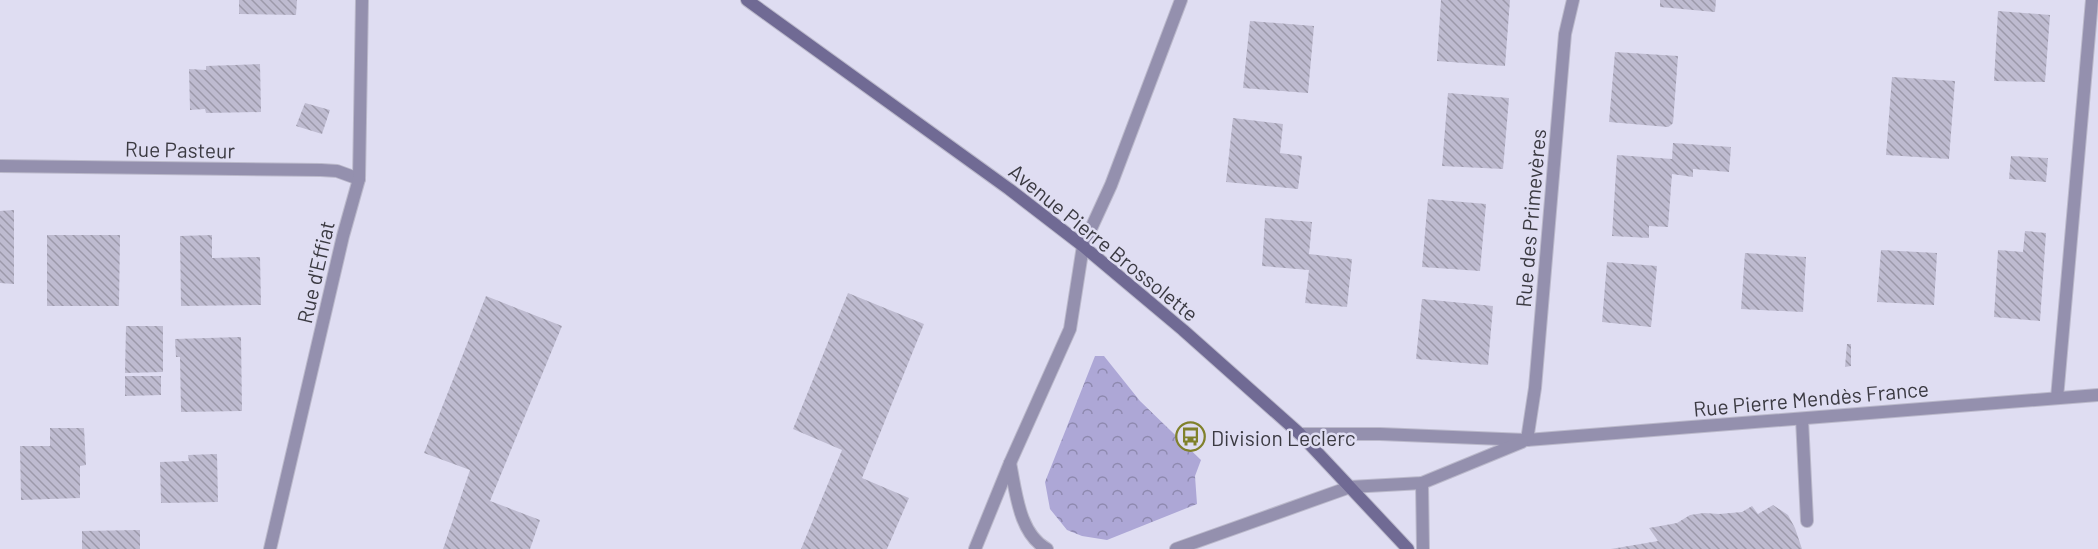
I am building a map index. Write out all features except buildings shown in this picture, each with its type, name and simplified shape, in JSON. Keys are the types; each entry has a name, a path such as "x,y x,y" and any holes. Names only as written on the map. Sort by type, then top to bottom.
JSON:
{"main road":[{"name":"Avenue Pierre Brossolette","path":"747,0 1009,189 1083,246 1300,434 1408,549"}],"street":[{"name":"Rue d'Effiat","path":"270,549 343,236 359,179 362,0"},
{"path":"975,549 1010,463 1070,329 1083,246 1111,185 1181,0"},
{"name":"Rue des Primevères","path":"1527,440 1536,388 1565,34 1573,0"},
{"path":"2057,398 2092,0"},
{"name":"Rue Pasteur","path":"0,166 321,170 336,171 359,179"},
{"name":"Rue Pierre Mendès France","path":"1300,434 1380,434 1527,440 2098,395"},
{"path":"1802,418 1807,521"},
{"name":"Rue Pierre Mendès France","path":"1176,549 1350,487 1422,483 1527,440"},
{"path":"1010,463 1023,520 1038,544 1047,549"},
{"path":"1422,483 1423,549"}],"green space":[{"path":"1095,356 1104,356 1140,401 1201,460 1195,476 1197,504 1107,540 1082,536 1067,530 1050,509 1045,482"}],"place":[{"name":"Division Leclerc","path":"1190,437"}]}
